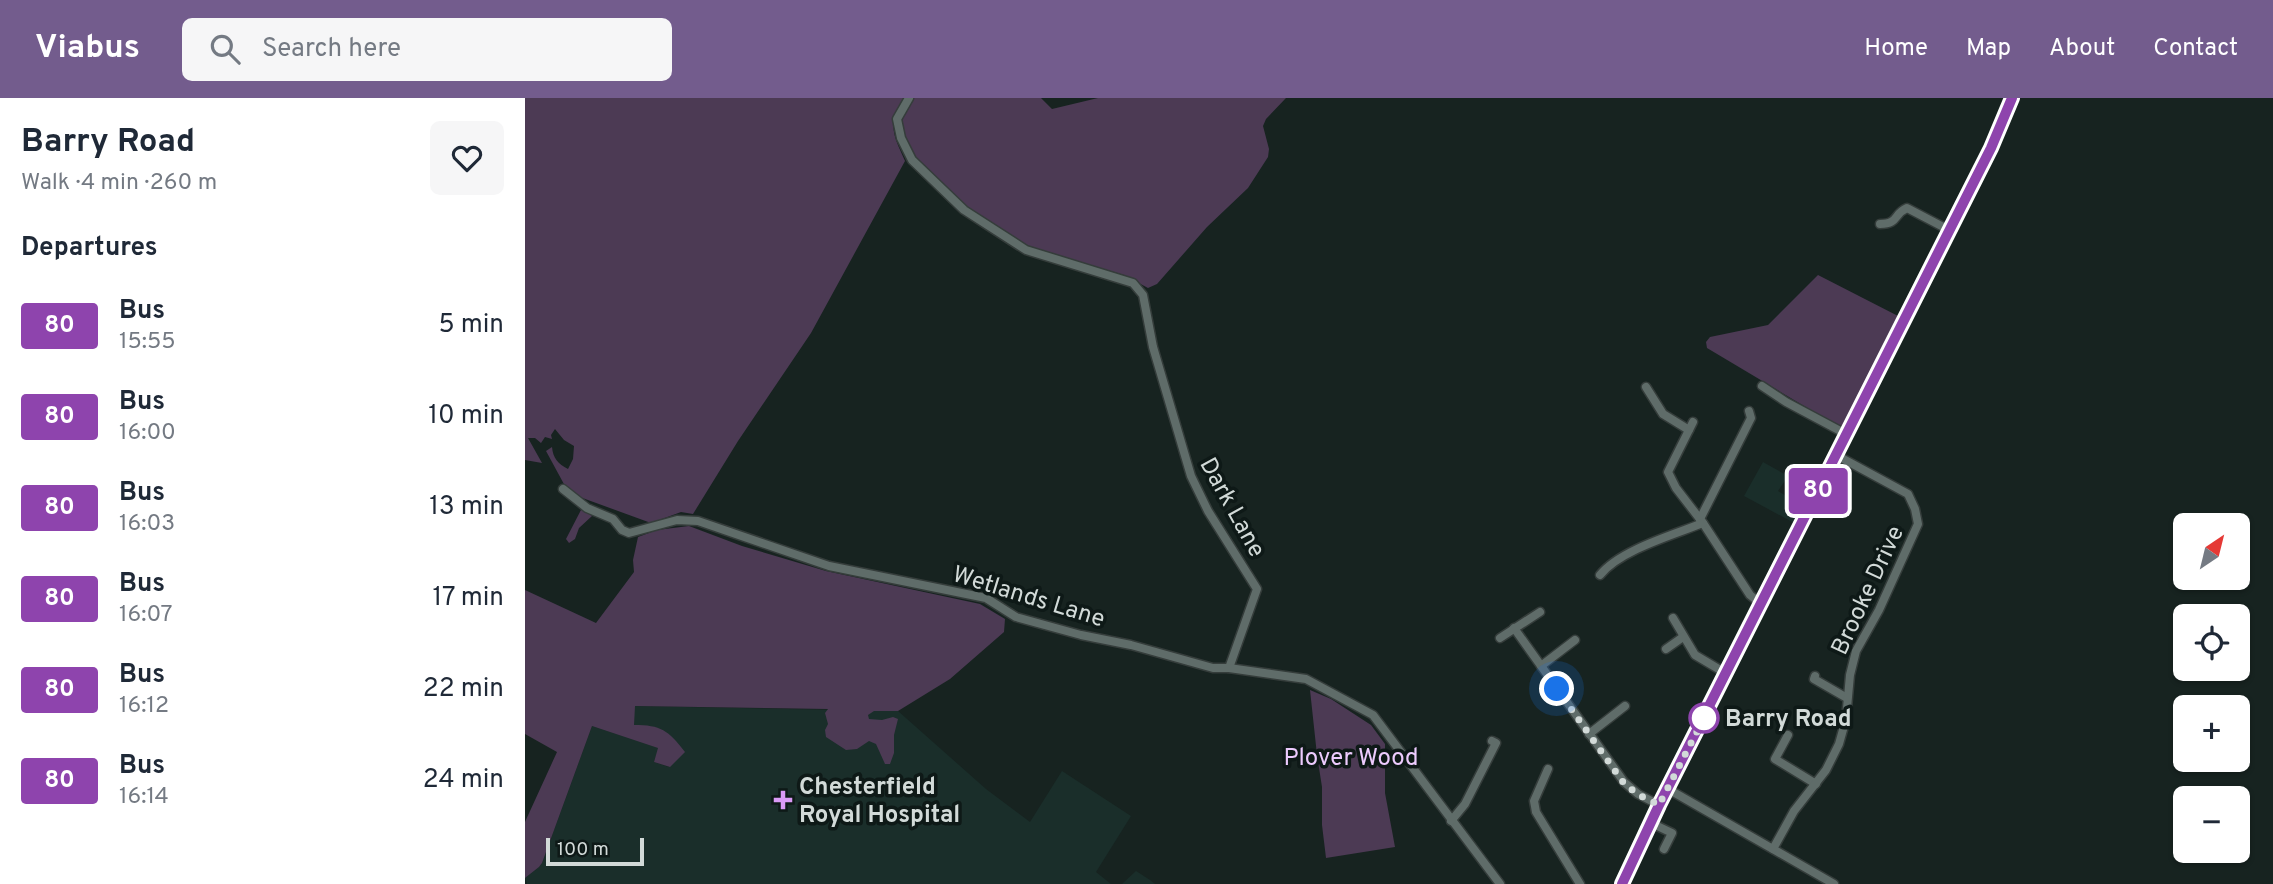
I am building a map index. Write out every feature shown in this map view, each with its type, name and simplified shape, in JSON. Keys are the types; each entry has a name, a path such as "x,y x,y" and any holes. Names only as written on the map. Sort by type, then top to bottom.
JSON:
{"street":[{"name":"Dark Lane","path":"909,98 897,119 901,138 912,160 964,210 1026,250 1133,284 1143,295 1153,347 1191,476 1208,511 1257,589 1229,668"},
{"path":"1622,884 1659,805 1994,141 2012,98"},
{"path":"1880,224 1889,224 1907,208 1949,230"},
{"path":"1762,386 1846,434"},
{"path":"1646,387 1663,414 1691,426 1668,472 1750,595 1761,604"},
{"path":"1601,575 1609,564 1622,556 1702,521 1751,418 1749,411"},
{"name":"Brooke Drive","path":"1773,849 1794,811 1826,770 1839,744 1846,719 1856,651 1879,610 1919,524 1908,494 1836,455"},
{"name":"Wetlands Lane","path":"563,489 587,508 614,519 622,530 628,533 677,520 698,521 829,566 986,598 1016,617 1081,635 1131,645 1213,668 1306,679 1373,715 1500,884"},
{"path":"1500,638 1540,612"},
{"path":"1673,618 1700,659 1727,674"},
{"path":"1514,628 1623,782 1637,794 1659,805"},
{"path":"1666,649 1683,637"},
{"path":"1541,666 1575,640"},
{"path":"1815,676 1814,679 1847,698"},
{"path":"1590,734 1625,706"},
{"path":"1788,735 1775,760 1815,784"},
{"path":"1451,821 1465,804 1496,743 1492,741"},
{"path":"1548,769 1534,801 1536,812 1580,884"},
{"path":"1668,789 1834,884"},
{"path":"1651,823 1672,833 1664,849"}],"shaded area":[{"path":"1763,462 1788,476 1778,491 1805,507 1796,524 1744,496"},
{"name":"Chesterfield Royal Hospital","path":"634,706 898,711 986,789 1030,822 1062,771 1131,816 1096,872 1111,884 527,884 525,878 542,863 592,726 659,748 654,762 669,767 684,752 633,725"},
{"path":"1136,871 1150,880 1155,884 1122,884"}],"green space":[{"path":"525,98 904,98 895,115 894,130 905,161 811,333 738,441 693,514 681,512 651,523 577,496 565,486 546,451 552,447 557,460 568,469 573,459 574,446 564,440 555,429 551,435 552,439 545,437 541,443 535,438 528,438 542,463 525,460"},
{"path":"914,98 1041,98 1052,109 1098,98 1286,98 1266,119 1263,126 1269,149 1268,157 1248,188 1207,227 1157,284 1148,288 1124,275 1029,247 967,207 916,157 905,136 901,119"},
{"path":"1818,275 1900,317 1845,427 1841,428 1707,348 1706,342 1710,337 1768,325"},
{"path":"582,508 592,516 579,528 575,539 569,543 566,539"},
{"path":"689,526 742,546 826,571 980,604 1005,619 1004,632 950,679 898,711 874,711 868,715 869,719 898,719 890,764 885,764 876,744 869,741 857,749 846,750 826,737 828,724 825,713 828,709 635,706 634,725 663,730 674,738 685,752 670,767 654,762 658,748 592,726 542,863 525,878 525,822 557,752 525,734 525,590 596,623 634,572 633,560 638,537 657,530"},
{"name":"Plover Wood","path":"1310,690 1331,699 1371,725 1385,744 1385,793 1395,847 1326,858 1322,825 1322,787"}],"bus line":[{"name":"80","path":"1622,884 1659,805 1991,148 2012,98"}],"place":[{"name":"Barry Road","path":"1704,718"},
{"name":"Chesterfield Royal Hospital","path":"783,800"}],"route":[{"path":"1557,689 1623,782 1637,794 1659,805 1704,718"}]}
